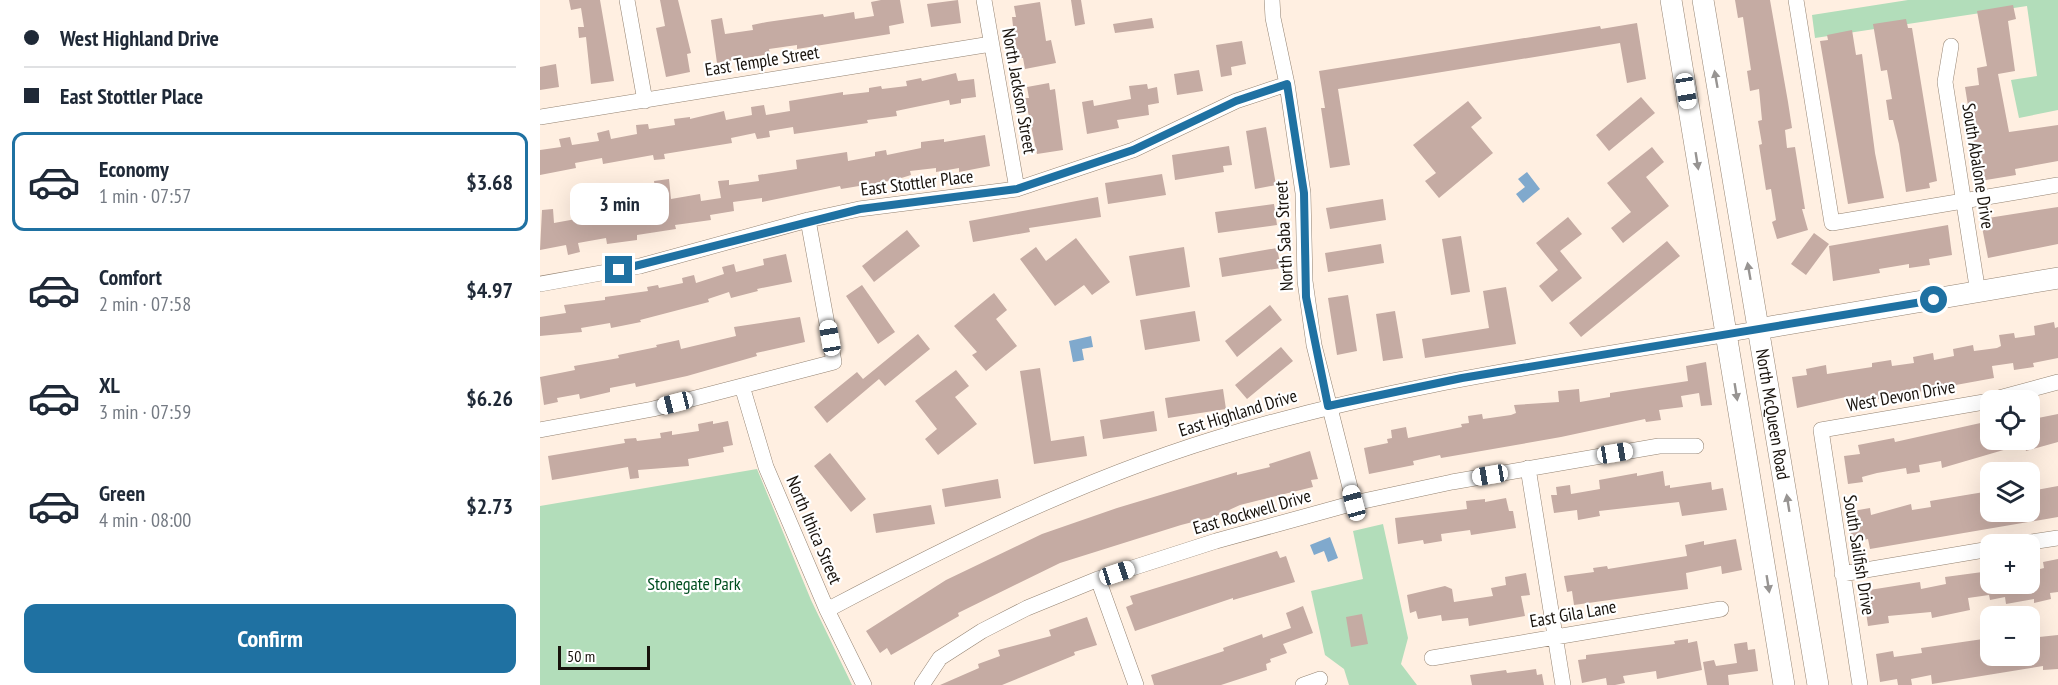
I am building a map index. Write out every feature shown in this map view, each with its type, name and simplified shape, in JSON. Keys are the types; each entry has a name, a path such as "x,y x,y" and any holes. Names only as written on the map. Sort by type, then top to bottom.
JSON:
{"main road":[{"name":"North McQueen Road","path":"1671,0 1784,685"},
{"name":"North McQueen Road","path":"1703,0 1818,685"},
{"path":"1758,329 2058,278"}],"street":[{"path":"627,0 645,101"},
{"name":"North Jackson Street","path":"984,0 1017,189"},
{"name":"North Saba Street","path":"1272,0 1273,18 1287,84 1304,193 1306,297 1328,406 1354,503"},
{"path":"1796,0 1832,223 2058,184"},
{"name":"East Temple Street","path":"540,117 991,44"},
{"name":"South Abalone Drive","path":"1951,46 1945,82 1978,293"},
{"name":"East Stottler Place","path":"540,284 640,266 808,220 860,209 1017,189 1133,150 1236,101 1287,84"},
{"path":"540,430 652,409 834,362 808,220"},
{"name":"East Highland Drive","path":"827,610 1033,506 1213,439 1328,406 1462,378 1758,329"},
{"name":"West Devon Drive","path":"1821,430 1984,402 2058,382"},
{"name":"North Ithica Street","path":"742,386 766,467 827,610 864,685"},
{"name":"South Sailfish Drive","path":"1821,430 1860,685"},
{"name":"East Rockwell Drive","path":"922,685 940,658 982,631 1027,608 1098,579 1216,541 1354,503 1528,468 1659,446 1695,446"},
{"path":"1528,468 1563,685"},
{"path":"2040,541 2058,538"},
{"path":"1842,574 1980,551"},
{"path":"1098,579 1136,685"},
{"name":"East Gila Lane","path":"1432,658 1721,609"},
{"path":"1302,685 1320,679"}],"green space":[{"path":"1908,0 2058,0 2058,110 2019,118 2011,80 2037,76 2027,6 1815,38 1812,15"},
{"name":"Stonegate Park","path":"757,469 811,600 852,685 540,685 540,506"},
{"path":"1383,524 1408,638 1401,664 1417,685 1349,685 1344,669 1325,655 1311,591 1363,579 1353,531"}],"water":[{"path":"1527,172 1540,189 1523,203 1516,194 1525,187 1518,179"},
{"path":"1091,336 1093,347 1082,349 1084,360 1073,362 1069,341"},
{"path":"1330,537 1338,558 1328,562 1324,551 1314,555 1310,545"}],"building":[{"path":"569,0 600,0 614,81 591,84 586,37 579,38 578,27 584,27 581,8 571,10"},
{"path":"660,0 678,0 691,53 687,54 690,72 666,77 656,28 665,26"},
{"path":"900,0 904,23 889,26 890,34 797,49 797,45 769,49 770,54 717,63 711,20 722,18 725,34 753,30 752,25 823,14 824,17 854,12 855,19 874,16 871,2"},
{"path":"958,0 961,23 931,27 927,4"},
{"path":"1071,0 1081,0 1085,24 1075,26"},
{"path":"1735,0 1770,0 1788,102 1792,128 1785,130 1787,148 1795,147 1805,209 1802,209 1808,230 1777,239 1772,222 1776,220 1771,189 1766,190 1759,145 1762,144 1758,121 1762,120 1759,89 1750,91 1747,71 1751,70 1743,17 1738,18"},
{"path":"1040,2 1046,41 1051,40 1056,63 1025,69 1023,58 1018,58 1012,17 1016,17 1014,6"},
{"path":"2013,5 2016,19 2008,21 2015,71 1998,74 2009,132 2058,125 2058,161 2015,169 2016,175 1980,181 1965,87 1979,85 1977,68 1987,66 1977,11"},
{"path":"1152,18 1154,28 1115,33 1113,24"},
{"path":"1906,19 1908,28 1912,28 1937,181 1929,183 1930,188 1906,192 1899,144 1893,120 1889,120 1886,100 1892,99 1887,70 1881,71 1873,24"},
{"path":"1637,23 1646,79 1627,83 1620,43 1338,89 1350,165 1330,168 1321,108 1325,108 1319,71 1600,26 1601,29"},
{"path":"1852,30 1856,55 1862,54 1875,153 1884,198 1848,204 1820,41 1828,40 1827,35"},
{"path":"1242,41 1246,64 1231,67 1232,75 1221,77 1216,45"},
{"path":"556,64 559,87 540,90 540,67"},
{"path":"1199,70 1203,91 1177,95 1174,74"},
{"path":"956,73 958,81 974,79 976,97 961,99 961,103 950,105 949,100 896,111 897,116 867,120 868,123 794,134 793,127 769,131 770,137 757,139 755,133 731,138 732,143 664,154 665,159 654,160 653,155 603,164 602,158 575,163 576,168 540,175 540,150 561,147 559,139 570,137 572,145 599,141 597,133 609,130 611,139 637,134 636,125 648,124 649,129 675,125 674,119 690,117 690,119 724,111 726,120 752,115 751,107 764,105 766,115 790,111 789,101 843,92 843,95 869,92 869,88 881,86 882,89 907,86 906,81 921,78 922,81"},
{"path":"1049,83 1050,90 1055,89 1063,150 1037,154 1025,98 1029,98 1027,87"},
{"path":"1147,84 1148,89 1157,87 1159,103 1148,105 1149,115 1117,120 1119,128 1087,134 1082,102 1093,100 1094,106 1131,99 1129,86"},
{"path":"1641,97 1655,113 1609,151 1596,135"},
{"path":"1468,101 1482,118 1471,127 1493,153 1439,198 1425,181 1436,173 1413,145"},
{"path":"1266,127 1276,185 1255,189 1246,131"},
{"path":"985,135 990,166 959,172 959,168 936,172 936,168 910,171 911,175 895,180 841,189 840,186 762,202 762,198 733,202 734,211 710,215 711,220 675,225 676,229 637,235 637,240 607,244 606,238 578,243 580,252 568,255 566,245 540,250 542,210 553,209 554,223 576,219 575,213 589,211 590,215 641,206 641,203 657,201 654,181 669,179 671,199 700,194 701,201 721,198 718,181 729,180 729,185 759,181 758,175 797,169 796,160 847,152 848,161 875,156 875,152 886,150 887,155 921,148 921,142 944,139 944,142"},
{"path":"1229,146 1232,165 1223,166 1224,172 1175,180 1172,155"},
{"path":"1652,147 1664,162 1646,177 1669,206 1623,243 1611,228 1631,212 1607,183"},
{"path":"1162,174 1166,195 1108,204 1105,183"},
{"path":"1098,197 1101,217 1029,228 1030,232 973,242 969,221"},
{"path":"1383,199 1386,220 1330,229 1326,208"},
{"path":"1274,204 1277,225 1218,233 1215,212"},
{"path":"2058,207 2058,244 1988,258 1982,227 1990,225 1988,218"},
{"path":"1568,217 1582,234 1560,251 1582,278 1552,302 1539,286 1558,270 1536,243"},
{"path":"1948,225 1952,255 1929,259 1930,265 1909,268 1909,264 1879,269 1880,273 1833,281 1829,246"},
{"path":"907,230 920,246 874,282 862,266"},
{"path":"1814,233 1829,244 1806,275 1791,264"},
{"path":"1461,236 1470,292 1451,295 1442,239"},
{"path":"1076,238 1110,282 1092,295 1084,285 1055,306 1020,259 1036,247 1046,261"},
{"path":"1667,241 1680,256 1581,337 1569,323"},
{"path":"1381,244 1384,263 1328,272 1325,253"},
{"path":"1184,247 1190,287 1136,296 1129,256"},
{"path":"1277,248 1281,268 1222,277 1219,258"},
{"path":"786,254 792,282 757,289 758,291 731,298 729,292 708,299 709,302 640,320 641,322 611,328 610,323 581,328 582,332 540,336 540,317 566,313 564,305 605,300 605,297 648,291 647,287 658,285 659,288 683,283 682,278 694,275 696,283 724,274 722,267 734,264 736,272 764,265 763,259"},
{"path":"862,285 895,332 878,344 846,296"},
{"path":"1506,287 1516,344 1425,358 1422,339 1489,328 1483,291"},
{"path":"994,293 1007,310 996,319 1017,346 986,371 972,355 977,352 954,326"},
{"path":"1348,295 1357,351 1337,355 1328,298"},
{"path":"1270,305 1282,320 1237,357 1225,341"},
{"path":"1195,311 1200,341 1145,350 1140,320"},
{"path":"1395,311 1403,358 1383,361 1376,314"},
{"path":"800,317 805,342 756,353 757,356 687,376 636,387 635,383 610,388 610,392 580,399 579,394 557,398 558,402 544,405 540,377 575,370 574,366 619,358 618,355 679,340 681,349 736,336 734,327"},
{"path":"2054,322 2055,328 2058,327 2058,358 2033,363 2034,367 2014,370 2013,363 1992,366 1994,378 1852,404 1850,396 1797,408 1792,377 1807,375 1806,369 1826,365 1827,374 1872,367 1872,363 1891,360 1892,366 1914,363 1913,357 1933,353 1934,360 1954,356 1953,349 1973,345 1974,351 1997,348 2001,346 1999,335 2014,333 2015,338 2035,335 2034,326"},
{"path":"918,334 930,349 885,386 879,379 827,423 814,407 857,372 863,379"},
{"path":"1281,347 1293,361 1247,399 1235,385"},
{"path":"1706,362 1712,405 1701,406 1699,393 1681,396 1683,407 1659,410 1661,420 1646,422 1645,419 1561,437 1441,458 1440,455 1413,461 1414,465 1369,474 1364,448 1388,443 1387,439 1392,438 1391,430 1406,427 1408,438 1462,427 1461,424 1469,423 1468,416 1482,414 1483,419 1511,415 1516,413 1514,405 1559,402 1558,391 1579,389 1580,402 1610,397 1610,393 1688,381 1686,366"},
{"path":"1040,368 1051,441 1084,436 1087,456 1034,464 1020,371"},
{"path":"956,370 969,386 955,397 977,424 938,455 925,439 937,429 915,401"},
{"path":"1223,389 1226,409 1168,418 1165,398"},
{"path":"1154,411 1157,431 1103,439 1100,420"},
{"path":"2058,414 2058,442 2040,447 2040,418"},
{"path":"713,421 713,424 728,421 733,445 723,447 724,452 688,459 689,466 638,470 639,478 630,479 628,467 552,480 548,456 625,443 624,439 636,438 637,441 661,438 660,433 672,431 672,435 699,431 698,424"},
{"path":"1980,423 1980,450 2004,450 1942,468 1941,461 1919,465 1920,472 1907,474 1906,468 1877,473 1862,477 1863,482 1848,484 1844,456 1860,454 1858,445 1894,438 1895,442"},
{"path":"1310,451 1318,479 1311,480 1313,487 1240,505 1216,516 1060,563 958,613 959,616 891,655 887,648 880,653 866,631 946,580 1042,534 1117,508 1237,472 1237,475 1270,467 1269,464"},
{"path":"830,453 866,499 851,512 814,466"},
{"path":"1663,471 1665,486 1670,485 1670,488 1711,482 1712,490 1723,488 1727,510 1682,516 1679,502 1599,511 1600,516 1578,520 1577,510 1554,513 1551,495 1557,495 1556,487 1570,485 1571,494 1600,489 1599,480"},
{"path":"998,479 1001,498 945,507 942,489"},
{"path":"2058,486 2058,517 2040,520 2040,489"},
{"path":"1980,493 1980,522 2029,522 1870,549 1868,539 1852,542 1847,512 1870,508 1871,515 1911,504 1912,510 1931,507 1930,501"},
{"path":"1506,498 1509,511 1513,511 1516,528 1471,535 1470,530 1441,534 1442,541 1424,544 1423,540 1398,544 1395,518 1467,509 1466,501 1485,499 1485,502"},
{"path":"931,505 935,524 876,533 873,514"},
{"path":"1736,539 1742,570 1722,574 1721,566 1686,573 1688,589 1574,605 1572,591 1567,592 1564,576 1594,572 1593,568 1607,566 1608,569 1687,556 1685,545 1704,541 1704,545"},
{"path":"1277,551 1280,558 1286,556 1295,582 1233,600 1233,598 1135,631 1126,607 1133,604 1130,596"},
{"path":"2058,559 2058,592 2050,593 2051,599 2034,603 2034,599 2006,604 2005,597 1990,600 1989,595 1968,598 1970,610 1932,618 1931,612 1888,616 1889,623 1868,626 1863,591 1920,582 1921,589 1946,584 1945,577 1980,572 1980,594 2040,594 2040,569 2044,568 2043,562"},
{"path":"1526,573 1530,595 1521,596 1525,616 1469,626 1468,618 1442,621 1441,615 1418,619 1416,611 1410,613 1407,595 1445,586 1452,589 1454,602 1493,596 1491,588 1506,585 1505,577"},
{"path":"1303,606 1313,633 1283,644 1287,653 1270,659 1271,662 1266,664 1267,670 1221,685 1154,685 1151,675 1224,651 1223,648 1262,634 1263,638 1291,628 1286,613"},
{"path":"1362,614 1368,644 1351,647 1346,617"},
{"path":"1087,617 1097,645 1074,652 1075,655 1002,685 940,685 979,668 978,664 1000,656 998,650 1051,636 1049,630"},
{"path":"2058,635 2058,669 2043,670 2043,666 1932,684 1931,675 1911,679 1912,685 1898,685 1897,679 1880,682 1876,654 1893,651 1894,657 1922,653 1921,648 1980,639 1980,666 2040,666 2040,637"},
{"path":"1688,639 1688,643 1697,641 1702,670 1657,679 1656,671 1623,676 1625,683 1615,685 1607,685 1606,678 1582,683 1578,660 1586,659 1586,655 1675,644 1674,641"},
{"path":"1747,642 1748,650 1755,649 1758,671 1728,675 1729,685 1707,685 1703,662 1714,660 1716,666 1737,663 1734,644"},
{"path":"1536,669 1537,675 1542,674 1544,685 1472,685 1470,675 1506,670 1507,673"}],"route":[{"path":"619,270 808,220 860,209 945,200 1017,189 1133,150 1236,101 1287,84 1304,193 1306,297 1328,406 1462,378 1934,300"}]}
